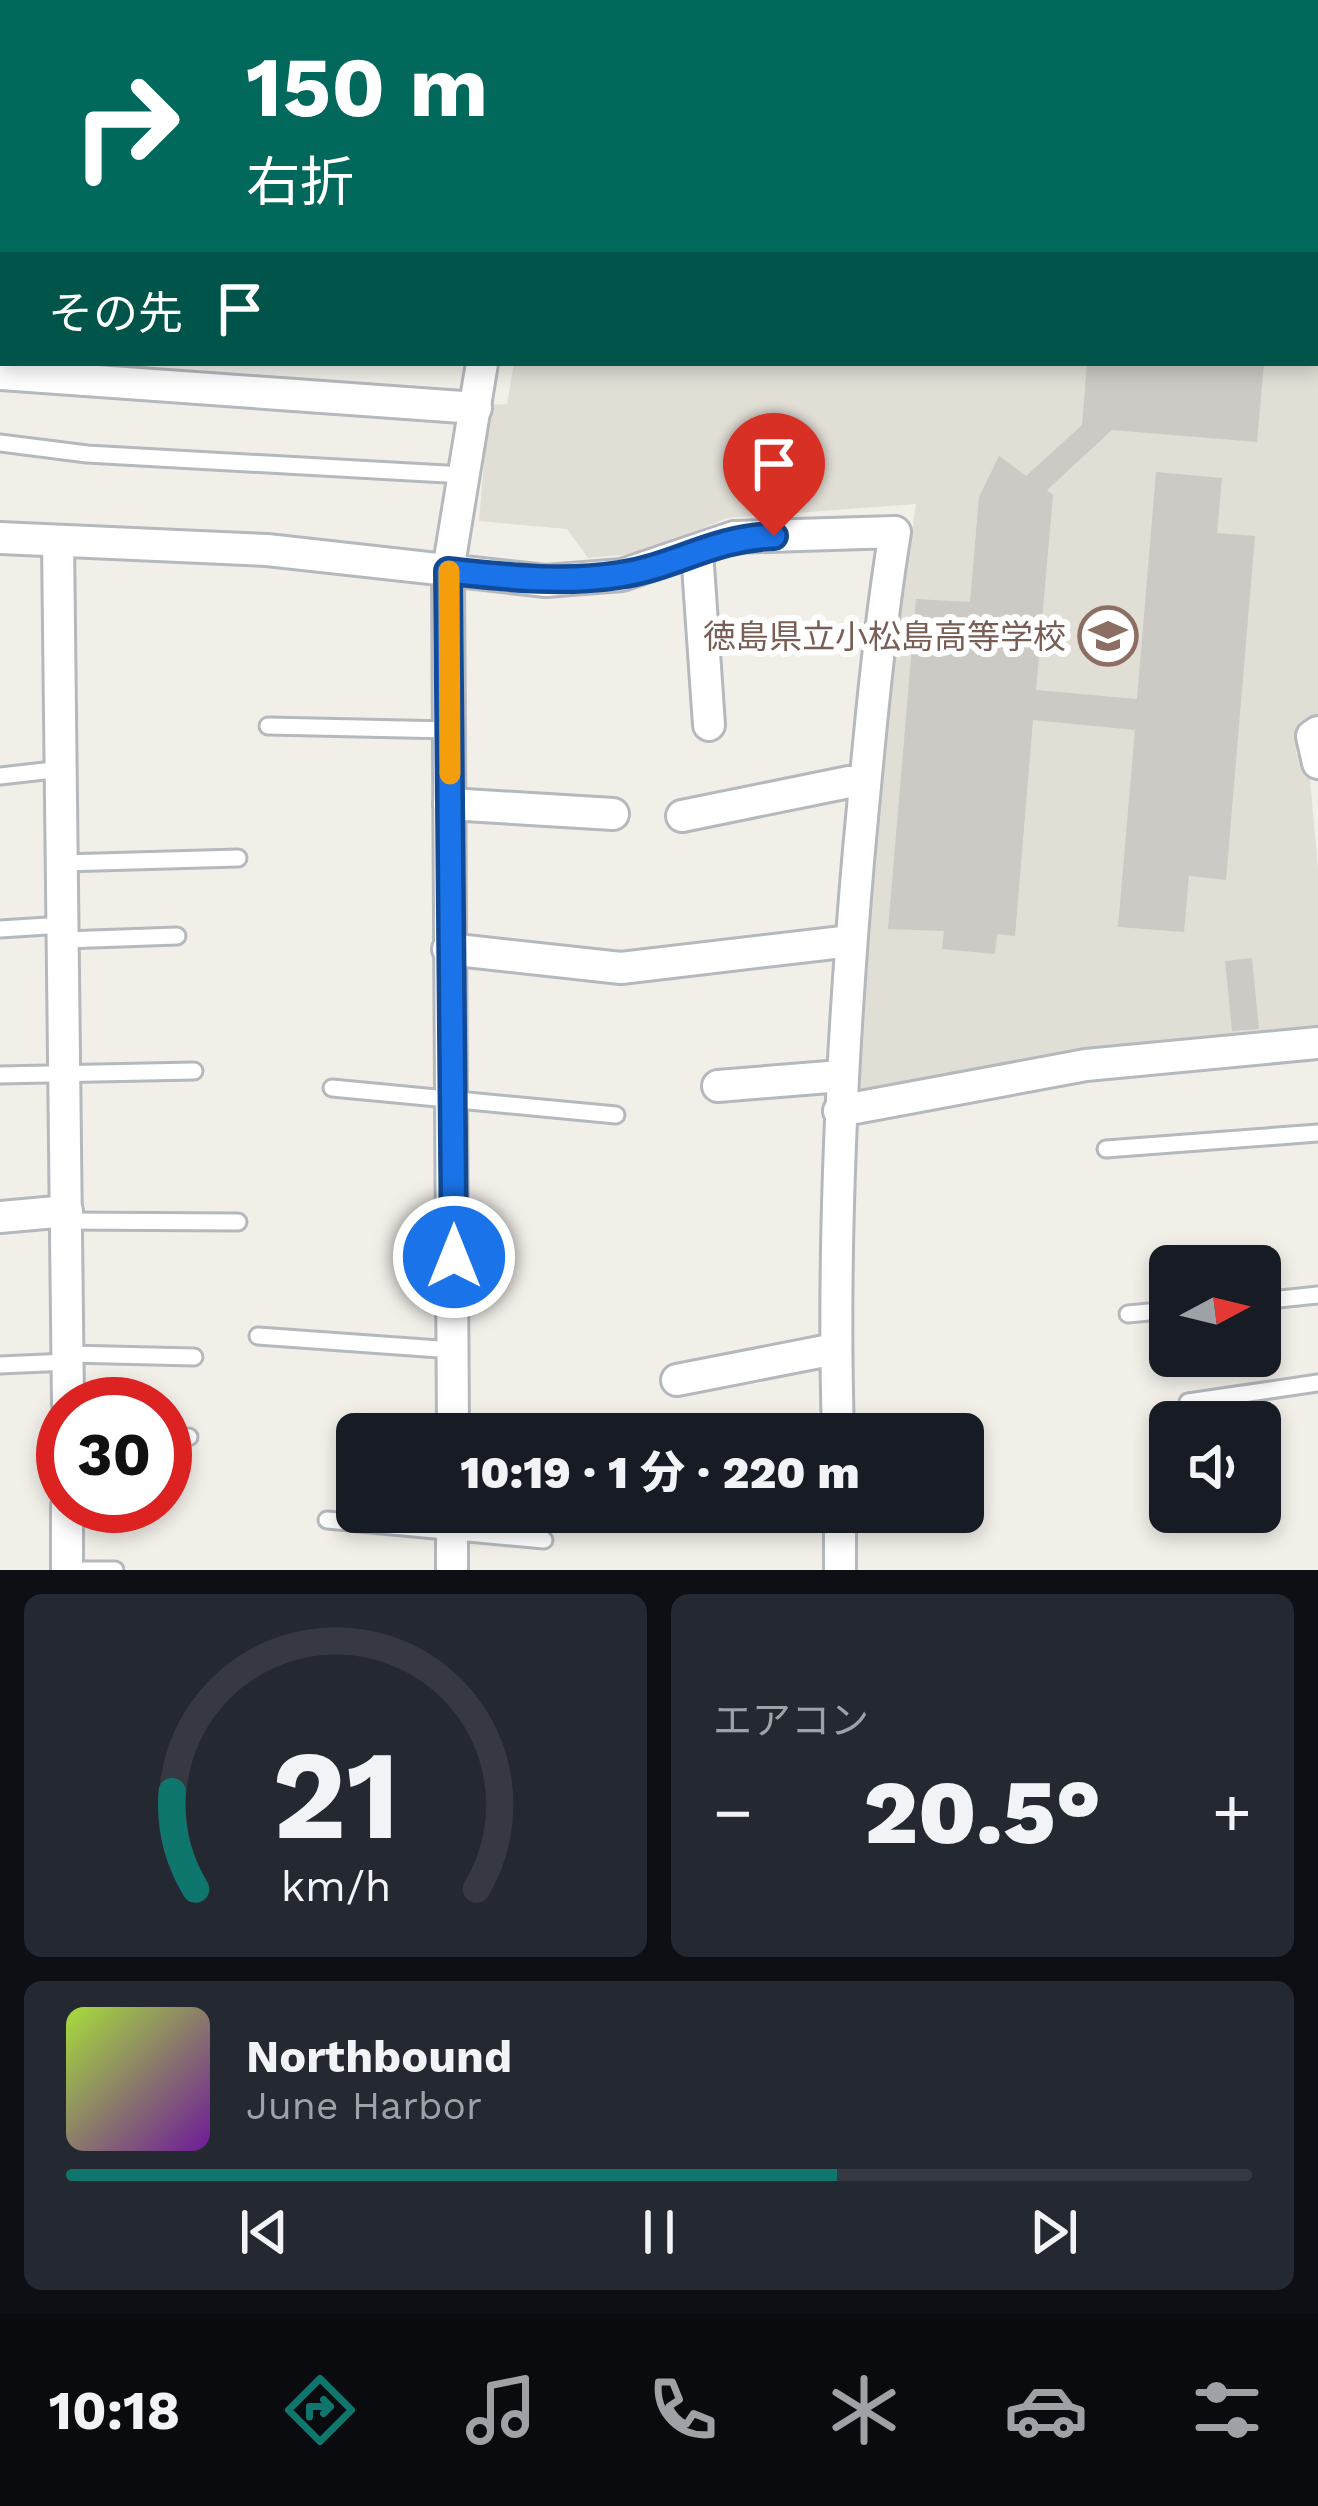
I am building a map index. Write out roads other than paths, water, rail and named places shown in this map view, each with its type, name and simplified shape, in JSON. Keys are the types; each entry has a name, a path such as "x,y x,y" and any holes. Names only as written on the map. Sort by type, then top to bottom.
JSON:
{"street":[{"path":"453,1413 448,571 482,366"},
{"path":"0,374 476,408"},
{"path":"0,538 267,550 546,581 622,575 734,537 895,532 865,784 841,1076 838,1413"},
{"path":"58,541 68,1377"},
{"path":"697,551 709,725"},
{"path":"1318,732 1312,736 1318,763"},
{"path":"682,816 849,782 865,784"},
{"path":"449,804 613,814"},
{"path":"448,949 621,968 851,941"},
{"path":"839,1111 1086,1065 1318,1043"},
{"path":"718,1086 841,1076"},
{"path":"0,1216 67,1216"},
{"path":"676,1380 836,1349"},
{"path":"67,1533 67,1570"},
{"path":"452,1533 452,1570"},
{"path":"839,1533 840,1570"}],"lane":[{"path":"0,443 87,454 466,475"},
{"path":"268,726 450,730"},
{"path":"0,776 62,770"},
{"path":"63,863 238,857"},
{"path":"0,929 177,936"},
{"path":"0,1076 194,1071"},
{"path":"332,1088 616,1114"},
{"path":"1106,1149 1318,1133"},
{"path":"67,1216 238,1222"},
{"path":"1281,1298 1318,1294"},
{"path":"1128,1314 1149,1312"},
{"path":"258,1336 453,1350"},
{"path":"0,1365 68,1358 194,1357"},
{"path":"1195,1401 1318,1383"},
{"path":"327,1520 336,1520"},
{"path":"508,1533 544,1540"},
{"path":"67,1570 116,1570"}],"place":[{"name":"徳島県立小松島高等学校","path":"1108,636"}]}
